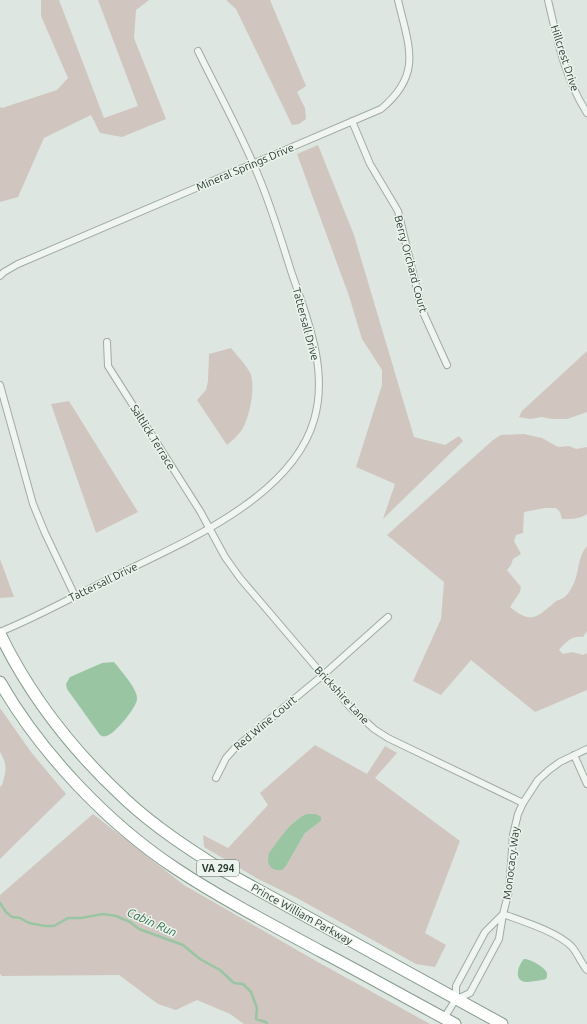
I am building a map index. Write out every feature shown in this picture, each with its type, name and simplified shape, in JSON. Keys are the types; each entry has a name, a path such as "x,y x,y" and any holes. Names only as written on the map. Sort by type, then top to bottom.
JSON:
{"highway":[{"name":"Prince William Parkway","path":"0,633 39,700 75,746 102,777 127,801 155,824 222,870 502,1024"},
{"name":"VA 294","path":"0,682 26,723 44,747 73,779 116,822 147,848 179,871 246,911 455,1024"}],"street":[{"name":"Mineral Springs Drive","path":"0,276 18,264 381,109 393,99 404,83 409,70 410,55 398,0"},
{"name":"Hillcrest Drive","path":"548,0 571,84 587,113"},
{"name":"Tattersall Drive","path":"0,633 210,529 250,502 275,480 292,461 304,443 314,419 319,389 318,368 314,342 307,317 259,176 198,51"},
{"name":"Berry Orchard Court","path":"352,122 370,164 398,211 422,310 447,365"},
{"name":"Saltlick Terrace","path":"107,342 108,366 210,529"},
{"path":"0,385 33,504 44,533 75,596"},
{"name":"Brickshire Lane","path":"210,529 225,557 240,578 350,707 374,729 407,748 523,803"},
{"name":"Red Wine Court","path":"216,778 226,758 235,748 323,675 388,617"},
{"name":"Monocacy Way","path":"456,999 470,993 498,939 502,914 509,891 513,835 518,814 523,803 538,780 548,770 587,749"},
{"path":"574,755 587,784"},
{"path":"502,914 552,934 565,941 576,952 587,970"},
{"name":"Monocacy Way","path":"444,1018 456,999 456,986 485,932 502,914"}],"shaded area":[{"path":"41,0 59,0 104,118 138,106 98,0 149,0 136,10 134,38 166,119 122,137 100,133 91,115 44,138 18,197 0,202 0,107 2,108 57,90 68,78 41,16"},
{"path":"226,0 270,0 306,86 297,92 305,108 306,119 299,124 292,125 236,9"},
{"path":"318,145 354,235 414,437 445,445 459,436 463,441 383,519 395,484 356,467 382,385 382,370 362,339 349,296 297,154"},
{"path":"231,348 251,375 252,394 250,408 244,426 234,439 227,445 197,400 206,390 208,381 209,354"},
{"path":"587,351 587,412 567,419 542,417 530,419 519,417 522,411"},
{"path":"69,401 138,512 96,533 51,404"},
{"path":"524,434 542,438 558,447 569,446 576,449 587,447 587,514 581,517 562,519 560,512 556,508 545,508 524,512 523,533 516,535 514,541 521,554 513,559 507,570 521,587 520,592 510,607 524,616 534,617 539,615 556,601 563,598 571,590 577,574 580,559 587,546 587,631 583,637 576,637 570,640 559,650 563,654 572,652 583,655 587,653 587,690 535,712 471,660 441,695 413,681 441,619 444,582 387,535 493,440 501,435"},
{"path":"0,559 14,597 0,598"},
{"path":"114,662 132,685 137,695 137,699 129,714 119,726 110,734 103,736 100,735 67,689 66,684 70,677 102,663"},
{"path":"0,708 31,752 66,794 0,859 0,787 2,785 6,768 0,752"},
{"path":"315,745 367,774 385,746 397,753 375,778 460,841 425,933 446,945 435,967 416,964 295,897 258,879 204,847 203,835 228,848 268,805 260,793","holes":["301,817 321,821 305,833 286,866 270,853 295,821"]},
{"path":"93,814 184,885 316,961 430,1024 244,1024 230,1014 197,1000 176,1010 158,1004 119,975 2,976 0,974 0,895"},
{"path":"307,814 316,814 321,817 321,821 305,833 286,866 282,870 272,868 268,860 269,853 291,825"},
{"path":"524,959 527,959 543,968 547,973 546,979 526,982 519,979 518,972"}],"waterway":[{"name":"Cabin Run","path":"0,903 6,912 12,917 20,918 29,923 45,926 54,926 68,918 81,918 103,914 116,916 130,922 139,929 183,945 200,959 220,970 234,983 243,984 251,992 257,1008 256,1019 266,1022 267,1024"}]}
